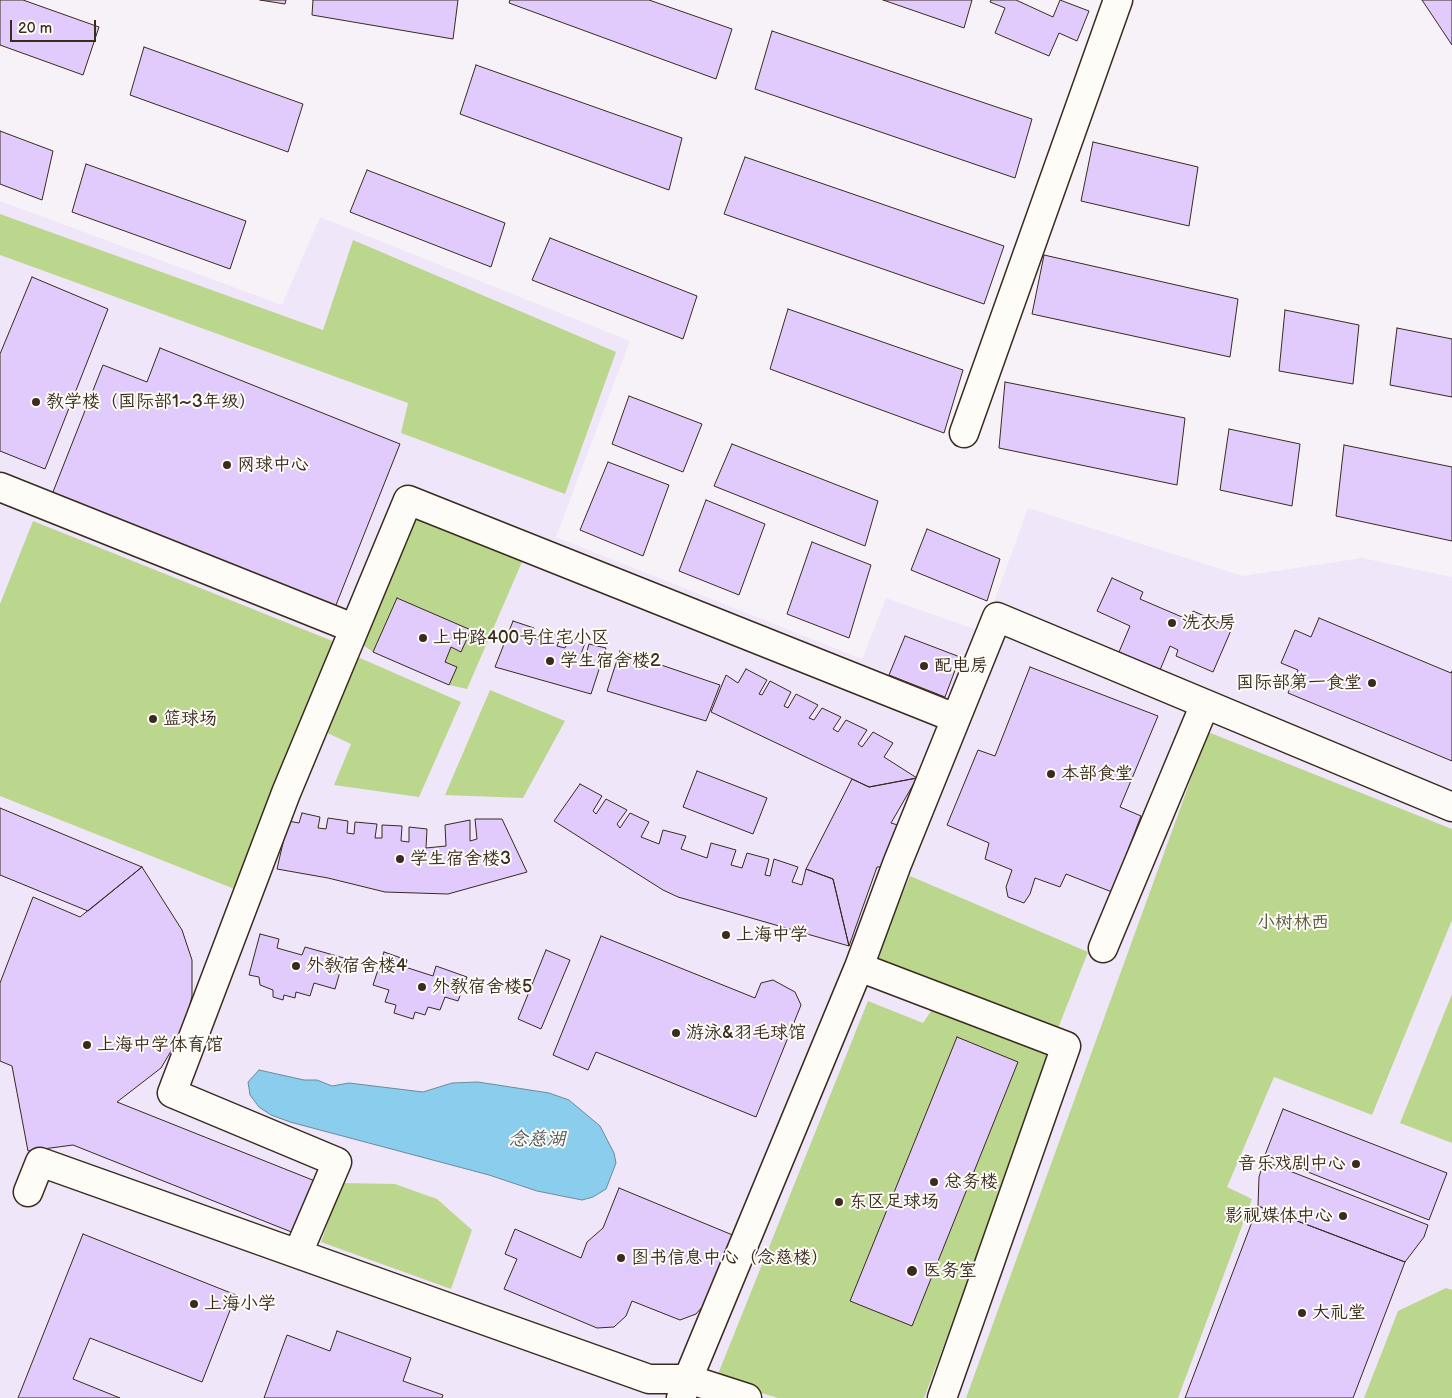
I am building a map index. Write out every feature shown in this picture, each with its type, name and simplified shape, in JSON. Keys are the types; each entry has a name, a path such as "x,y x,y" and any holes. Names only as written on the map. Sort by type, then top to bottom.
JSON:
{"lane":[{"path":"964,433 1118,0"},
{"path":"0,487 353,628"},
{"path":"298,1253 337,1162 172,1092 286,793 353,628 408,500 472,521 955,718"},
{"path":"684,1389 858,967 897,864 997,617 1452,807"},
{"path":"1103,948 1205,704"},
{"path":"858,967 1066,1046 942,1398"},
{"path":"28,1192 40,1162 649,1379 684,1389 746,1398"}],"shaded area":[{"name":"上海中学","path":"0,201 282,305 320,217 630,341 556,537 862,659 886,598 983,632 1028,508 1243,576 1362,558 1452,577 1452,1398 0,1398"}],"green space":[{"path":"0,214 323,330 353,240 616,352 565,494 401,433 408,403 0,255"},
{"path":"410,508 525,555 467,689 449,685 373,652 356,640"},
{"name":"篮球场","path":"33,521 335,642 237,890 0,796 0,604"},
{"path":"353,655 461,702 419,797 334,785 351,744 321,730"},
{"path":"490,690 565,721 523,798 445,795"},
{"name":"小树林西","path":"1208,732 1452,829 1452,920 1372,1115 1274,1077 1227,1187 1252,1199 1178,1398 966,1398"},
{"path":"910,876 1088,952 1055,1036 874,963"},
{"path":"1452,994 1452,1143 1400,1123"},
{"path":"868,1001 923,1023 933,1008 1054,1052 924,1398 778,1398 716,1379","holes":["957,1038 1018,1062 912,1326 850,1301"]},
{"path":"342,1183 395,1184 437,1199 472,1230 451,1289 321,1242"},
{"path":"1446,1288 1452,1290 1452,1398 1364,1398 1398,1311"}],"water":[{"name":"念慈湖","path":"259,1070 304,1080 317,1080 332,1086 349,1083 423,1092 452,1083 478,1082 549,1093 569,1100 600,1126 614,1153 616,1163 606,1189 593,1197 582,1200 537,1191 489,1175 290,1122 271,1115 259,1107 250,1095 248,1082"}],"building":[{"path":"0,0 23,0 99,27 83,75 0,45"},
{"path":"260,0 286,0 285,4"},
{"path":"313,0 458,0 453,39 312,15"},
{"path":"510,0 649,0 732,29 716,79 509,3"},
{"path":"883,0 972,0 964,28"},
{"path":"991,0 1016,0 1053,17 1060,0 1089,11 1077,41 1059,33 1049,56 995,33 1005,8 990,2"},
{"path":"1422,0 1452,0 1452,45"},
{"path":"772,31 1032,119 1015,178 755,89"},
{"path":"144,47 303,104 288,152 130,95"},
{"path":"476,65 682,138 669,190 460,114"},
{"path":"0,131 53,151 42,200 0,184"},
{"path":"1093,142 1198,167 1189,226 1081,201"},
{"path":"745,157 1004,246 984,304 724,214"},
{"path":"86,164 246,221 230,269 72,212"},
{"path":"367,170 505,223 491,267 350,212"},
{"path":"550,238 697,296 683,339 532,280"},
{"path":"1044,255 1238,299 1230,357 1032,314"},
{"name":"教学楼（国际部1~3年级）","path":"32,277 108,309 45,469 0,451 0,354"},
{"path":"788,309 963,370 944,433 770,369"},
{"path":"1285,310 1359,325 1353,384 1279,371"},
{"path":"1397,328 1452,339 1452,397 1390,385"},
{"name":"网球中心","path":"160,348 400,444 334,610 51,497 103,365 147,382"},
{"path":"1005,382 1185,418 1177,485 999,448"},
{"path":"629,396 702,424 683,472 612,444"},
{"path":"1229,429 1300,444 1292,506 1220,490"},
{"path":"732,444 878,501 865,546 714,486"},
{"path":"1344,445 1452,467 1452,541 1336,516"},
{"path":"608,462 669,485 643,556 580,530"},
{"path":"706,500 765,524 739,595 679,571"},
{"path":"927,529 1000,559 987,601 911,570"},
{"path":"812,542 871,565 849,638 787,614"},
{"name":"洗衣房","path":"1112,578 1143,592 1140,599 1189,620 1193,611 1232,628 1213,672 1176,656 1178,650 1170,646 1160,670 1119,652 1130,626 1097,611"},
{"name":"上中路400号住宅小区","path":"397,598 471,630 461,652 451,647 445,662 457,667 449,685 373,652"},
{"name":"国际部第一食堂","path":"1319,618 1451,673 1452,671 1452,761 1288,693 1298,670 1281,663 1295,630 1311,637"},
{"name":"学生宿舍楼2","path":"513,621 534,628 531,637 540,640 543,630 561,636 557,646 565,648 569,638 585,643 581,654 586,655 589,644 606,648 591,694 495,667"},
{"name":"配电房","path":"905,636 960,657 945,697 889,675"},
{"path":"620,651 720,685 706,721 607,691"},
{"name":"本部食堂","path":"1030,667 1158,716 1120,807 1141,816 1112,892 1066,874 1060,887 1035,878 1030,894 1024,903 1008,897 1006,887 1012,870 985,859 989,843 947,825 978,750 995,756"},
{"path":"746,669 767,680 759,694 762,695 770,681 791,692 784,706 788,708 796,694 818,705 809,718 814,720 822,708 841,717 833,729 838,732 846,720 867,730 858,744 862,747 873,732 893,743 884,757 917,778 869,787 711,712 726,675 738,683"},
{"path":"697,771 767,798 753,834 683,807"},
{"path":"917,778 891,823 901,826 885,867 877,867 849,946 833,879 806,869 852,779 869,787"},
{"path":"580,784 602,796 593,811 596,814 606,799 627,810 617,824 620,828 630,813 649,822 641,837 659,844 663,830 686,836 681,849 707,858 711,843 736,850 731,865 742,868 747,853 769,859 765,875 770,876 774,859 798,867 792,882 802,885 806,869 833,879 849,946 678,897 663,890 554,821"},
{"path":"0,808 142,867 88,911 0,875"},
{"name":"学生宿舍楼3","path":"302,813 320,817 318,828 326,829 328,818 348,821 347,833 354,834 355,822 377,824 375,838 382,838 382,825 402,826 401,841 409,842 409,827 427,829 426,848 446,846 445,825 470,820 470,841 477,839 475,819 502,819 527,872 448,894 385,892 328,878 277,869 288,821 299,823"},
{"name":"上海中学体育馆","path":"142,867 182,930 192,960 192,996 184,1029 161,1068 117,1102 315,1181 294,1233 73,1145 28,1151 12,1066 0,1061 0,983 33,897 80,917"},
{"name":"外教宿舍楼4","path":"260,934 279,939 277,948 302,955 305,947 344,958 335,989 314,983 310,996 296,992 295,998 284,995 283,1000 273,997 273,990 260,985 259,977 249,975"},
{"name":"游泳&羽毛球馆","path":"601,936 755,998 761,983 773,980 795,992 801,1005 756,1117 596,1052 588,1070 553,1055"},
{"path":"546,950 570,960 541,1029 518,1019"},
{"name":"外教宿舍楼5","path":"384,952 407,960 405,967 433,976 436,966 467,977 458,1001 445,997 440,1010 428,1007 425,1015 415,1012 413,1019 394,1013 396,1005 385,1002 389,990 373,985"},
{"name":"总务楼","path":"957,1037 1018,1062 912,1326 850,1301"},
{"name":"音乐戏剧中心","path":"1283,1109 1447,1173 1429,1220 1265,1155"},
{"name":"影视媒体中心","path":"1264,1161 1428,1225 1424,1237 1405,1262 1258,1206 1259,1177"},
{"name":"图书信息中心（念慈楼）","path":"619,1188 735,1236 710,1298 696,1314 680,1320 632,1301 626,1316 614,1327 597,1328 504,1289 517,1259 505,1254 515,1229 581,1258 587,1242 603,1228"},
{"name":"大礼堂","path":"1258,1206 1405,1262 1353,1398 1185,1398"},
{"path":"83,1234 236,1295 202,1382 90,1338 73,1379 120,1398 18,1398"},
{"path":"337,1331 411,1358 403,1381 443,1395 442,1398 264,1398 287,1335 330,1351"}],"place":[{"name":"教学楼（国际部1~3年级）","path":"36,402"},
{"name":"网球中心","path":"227,465"},
{"name":"洗衣房","path":"1172,623"},
{"name":"上中路400号住宅小区","path":"423,638"},
{"name":"学生宿舍楼2","path":"550,661"},
{"name":"配电房","path":"924,666"},
{"name":"国际部第一食堂","path":"1372,683"},
{"name":"篮球场","path":"153,719"},
{"name":"本部食堂","path":"1051,774"},
{"name":"学生宿舍楼3","path":"400,859"},
{"name":"上海中学","path":"726,935"},
{"name":"外教宿舍楼4","path":"296,966"},
{"name":"外教宿舍楼5","path":"422,987"},
{"name":"游泳&羽毛球馆","path":"676,1033"},
{"name":"上海中学体育馆","path":"87,1045"},
{"name":"音乐戏剧中心","path":"1356,1164"},
{"name":"总务楼","path":"934,1182"},
{"name":"东区足球场","path":"839,1202"},
{"name":"影视媒体中心","path":"1343,1216"},
{"name":"图书信息中心（念慈楼）","path":"621,1258"},
{"name":"医务室","path":"912,1271"},
{"name":"上海小学","path":"194,1304"},
{"name":"大礼堂","path":"1302,1313"}]}
